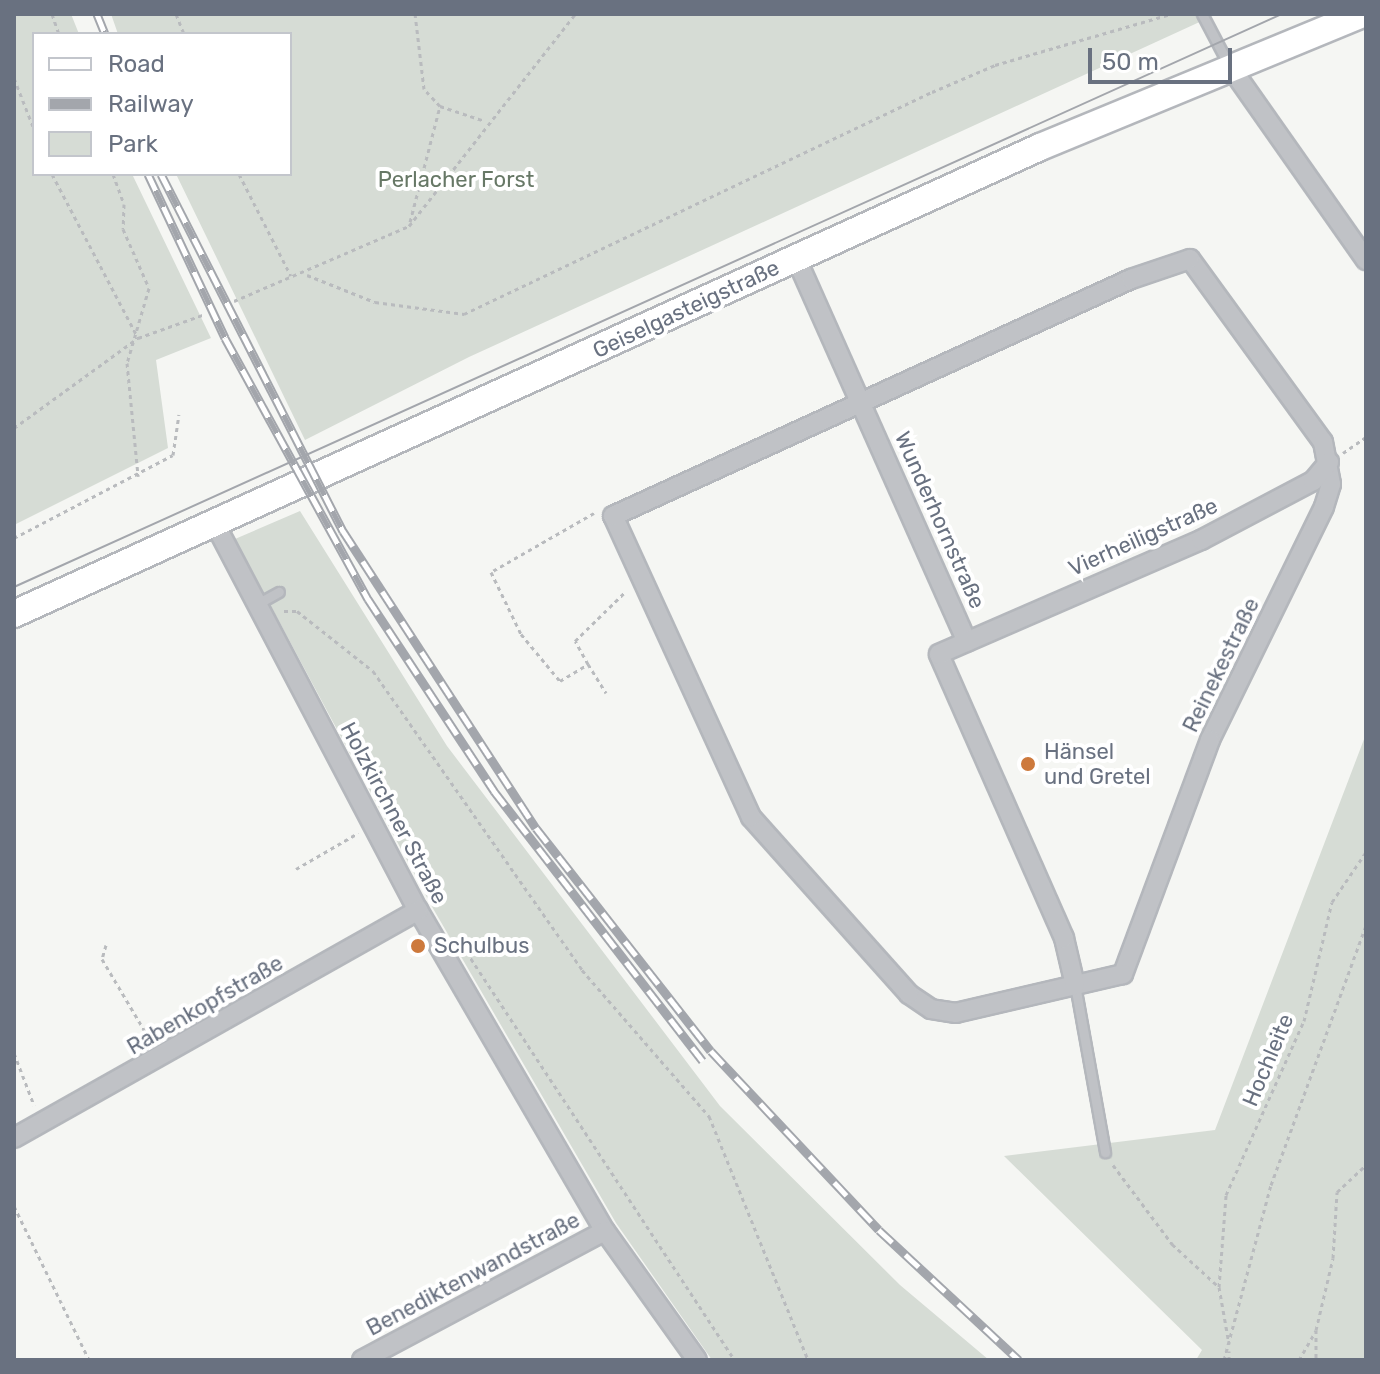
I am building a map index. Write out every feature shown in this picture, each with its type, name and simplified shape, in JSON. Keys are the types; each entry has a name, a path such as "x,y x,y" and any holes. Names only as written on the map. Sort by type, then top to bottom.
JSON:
{"main road":[{"name":"Geiselgasteigstraße","path":"14,614 796,258 1231,68 1363,14"}],"street":[{"path":"1231,68 1366,260"},
{"name":"Wunderhornstraße","path":"796,258 863,402 967,642 939,654 1064,938 1075,985"},
{"path":"613,516 863,402 1190,259 1323,442 1329,462"},
{"name":"Vierheiligstraße","path":"967,642 1201,540 1313,481 1329,462"},
{"name":"Reinekestraße","path":"613,516 751,817 909,994 956,1013 1123,974 1210,740 1324,507 1329,462"},
{"name":"Holzkirchner Straße","path":"215,524 270,597 418,910 605,1231 697,1360"},
{"name":"Rabenkopfstraße","path":"14,1138 161,1058 418,910"},
{"name":"Benediktenwandstraße","path":"362,1360 605,1231"}],"lane":[{"path":"1202,14 1231,68"},
{"name":"Wunderhornstraße","path":"1075,985 1105,1152"}],"path":[{"path":"415,14 424,89 440,106 485,121"},
{"path":"234,301 291,276 307,275 409,226 485,121 575,14"},
{"path":"307,275 387,305 464,314 945,87 1171,14"},
{"path":"14,78 32,124"},
{"path":"409,226 440,106"},
{"path":"53,176 138,338"},
{"path":"114,176 124,204 123,229 149,288 138,338 127,363 138,476"},
{"path":"240,176 291,276"},
{"path":"14,428 138,338 205,314"},
{"path":"14,538 138,476 173,455 179,414"},
{"path":"1329,462 1366,437"},
{"path":"588,664 560,681 541,649 521,634 491,572 596,512 613,516"},
{"path":"606,693 575,641 623,592"},
{"path":"270,597 281,611 297,611 373,671 582,970 709,1116 808,1360"},
{"path":"296,869 358,833"},
{"name":"Hochleite","path":"1229,1348 1219,1287 1226,1195 1304,1021 1332,902 1366,852"},
{"name":"Hochleite","path":"1229,1348 1271,1185 1366,926"},
{"path":"461,943 735,1360"},
{"path":"106,945 102,959 161,1058"},
{"path":"14,1053 41,1123"},
{"path":"1105,1152 1172,1244 1219,1287"},
{"path":"1316,1360 1316,1330 1333,1258 1337,1192 1366,1165"},
{"path":"14,1206 89,1360"},
{"path":"1299,1360 1316,1330"},
{"path":"1226,1360 1229,1348"}],"green space":[{"path":"14,14 71,14 78,32 32,32 32,176 133,176 211,338 156,360 168,448 14,525"},
{"name":"Perlacher Forst","path":"111,14 1217,14 469,357 305,440 177,176 292,176 292,32 117,32"},
{"path":"300,511 447,746 720,1106 900,1285 989,1360 712,1360 616,1223 431,905 235,539"},
{"path":"1366,734 1366,1360 1196,1360 1202,1350 1004,1156 1215,1130"}],"tram line":[{"path":"14,587 1282,14"}],"railway":[{"path":"97,14 104,32"},
{"path":"149,176 225,338 368,599 494,791 703,1061"},
{"path":"162,176 343,531 536,828 711,1051 879,1230 1019,1360"}],"place":[{"name":"Hänsel und Gretel","path":"1028,764"},
{"name":"Schulbus","path":"418,946"}]}
